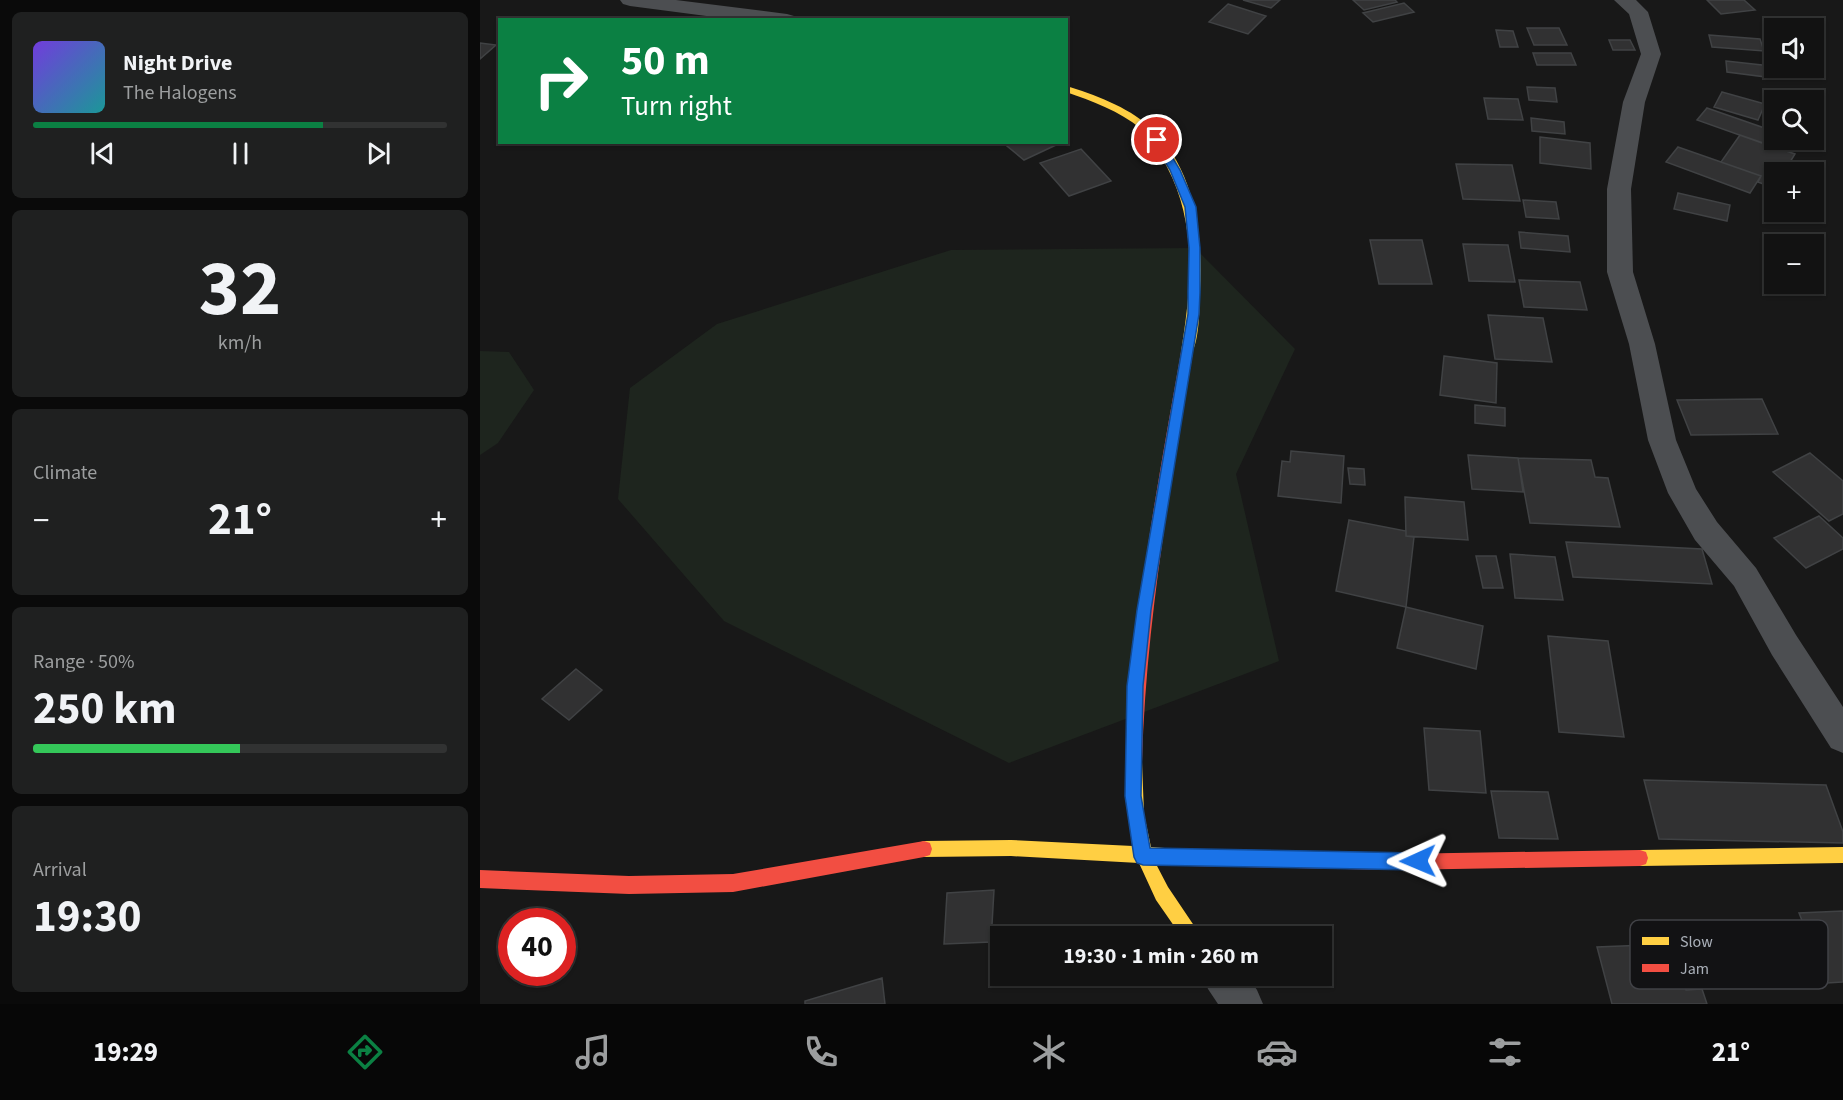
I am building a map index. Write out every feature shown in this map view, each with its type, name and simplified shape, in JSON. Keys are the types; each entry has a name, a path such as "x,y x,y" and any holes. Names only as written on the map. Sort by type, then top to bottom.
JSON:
{"street":[{"path":"630,0 771,18"},
{"path":"1624,0 1638,12 1651,54 1634,102 1619,189 1620,272 1642,344 1662,440 1689,503 1706,531 1745,577 1784,645 1843,737"},
{"path":"1068,90 1115,109 1157,140 1175,170 1191,207 1195,248 1194,314 1144,610 1135,686 1133,796 1143,857 1183,926"},
{"path":"480,879 629,885 733,883 924,849 1011,848 1143,857 1395,862 1843,855"},
{"path":"1230,986 1243,1004"}],"shaded area":[{"path":"1195,248 1295,349 1236,474 1279,661 1009,763 724,621 618,499 630,388 717,324 951,250"},
{"path":"480,351 509,352 534,390 498,443 480,455"}],"building":[{"path":"1243,0 1280,0 1271,8"},
{"path":"1353,0 1395,0 1397,2 1364,10"},
{"path":"1707,0 1744,0 1755,10 1721,14"},
{"path":"1404,3 1414,12 1373,22 1363,13"},
{"path":"1228,4 1266,16 1248,34 1209,22"},
{"path":"1527,28 1559,28 1567,45 1534,45"},
{"path":"1496,30 1513,31 1518,47 1500,47"},
{"path":"1709,35 1760,39 1764,51 1712,47"},
{"path":"1609,40 1630,40 1635,50 1613,50"},
{"path":"480,43 496,45 480,59"},
{"path":"1533,53 1571,53 1576,65 1537,65"},
{"path":"1726,61 1764,65 1764,77 1727,72"},
{"path":"1527,87 1555,88 1557,102 1529,100"},
{"path":"1722,92 1764,104 1758,120 1714,107"},
{"path":"1484,98 1518,99 1523,120 1488,119"},
{"path":"1707,108 1764,128 1764,144 1697,120"},
{"path":"1531,118 1564,122 1565,134 1532,131"},
{"path":"1740,135 1764,143 1764,150 1783,150 1795,154 1790,162 1764,162 1764,184 1758,182 1761,176 1721,162"},
{"path":"1540,137 1590,143 1591,169 1540,163"},
{"path":"1004,144 1056,145 1024,160"},
{"path":"1678,147 1761,176 1750,193 1666,162"},
{"path":"1081,149 1111,181 1069,196 1040,163"},
{"path":"1456,164 1512,165 1520,201 1463,199"},
{"path":"1678,193 1730,205 1727,221 1674,209"},
{"path":"1523,200 1556,202 1559,219 1526,217"},
{"path":"1519,232 1568,236 1570,252 1521,248"},
{"path":"1370,240 1422,240 1432,284 1379,284"},
{"path":"1463,244 1508,245 1515,282 1469,281"},
{"path":"1519,280 1580,282 1587,310 1524,307"},
{"path":"1488,315 1543,318 1552,362 1495,359"},
{"path":"1444,356 1497,363 1496,403 1440,395"},
{"path":"1762,399 1778,434 1691,435 1677,400"},
{"path":"1475,405 1505,408 1505,426 1475,423"},
{"path":"1291,451 1344,456 1341,503 1278,496 1282,461 1290,462"},
{"path":"1810,453 1843,481 1843,514 1829,521 1773,472"},
{"path":"1468,455 1518,458 1523,492 1472,489"},
{"path":"1518,458 1591,460 1595,477 1608,478 1620,527 1530,523"},
{"path":"1348,468 1364,469 1365,485 1350,484"},
{"path":"1405,497 1464,502 1468,540 1406,536"},
{"path":"1819,516 1843,538 1843,549 1806,568 1774,538"},
{"path":"1349,520 1406,531 1406,536 1414,537 1406,607 1336,591"},
{"path":"1566,542 1702,549 1712,584 1573,577"},
{"path":"1510,554 1555,557 1563,600 1515,598"},
{"path":"1476,556 1496,556 1503,588 1483,588"},
{"path":"1406,607 1483,626 1476,669 1397,648"},
{"path":"1548,636 1608,641 1624,737 1559,732"},
{"path":"576,669 602,690 569,720 542,699"},
{"path":"1424,728 1480,731 1486,793 1429,790"},
{"path":"1644,780 1826,785 1843,832 1843,843 1659,839"},
{"path":"1491,791 1548,792 1558,839 1499,838"},
{"path":"994,890 990,942 944,944 947,893"},
{"path":"1843,911 1843,982 1828,983 1828,920 1802,920 1799,913"},
{"path":"1630,946 1630,989 1702,989 1707,1004 1612,1004 1597,947"},
{"path":"882,978 885,1004 805,1004 805,1001"}],"traffic: slow":[{"path":"1068,90 1123,113 1140,124 1160,145 1181,182 1189,205 1196,253 1194,303 1187,352"},
{"path":"1134,762 1136,814 1144,855 1162,893 1184,926"},
{"path":"924,849 1011,848 1191,858"},
{"path":"1640,858 1843,855"}],"traffic: jam":[{"path":"1134,762 1139,659 1145,607 1187,352"},
{"path":"480,879 629,885 733,883 924,849"},
{"path":"1191,858 1395,862 1640,858"}],"route":[{"path":"1157,140 1175,170 1191,207 1195,248 1194,314 1144,610 1135,686 1133,796 1143,857 1418,861"}]}
